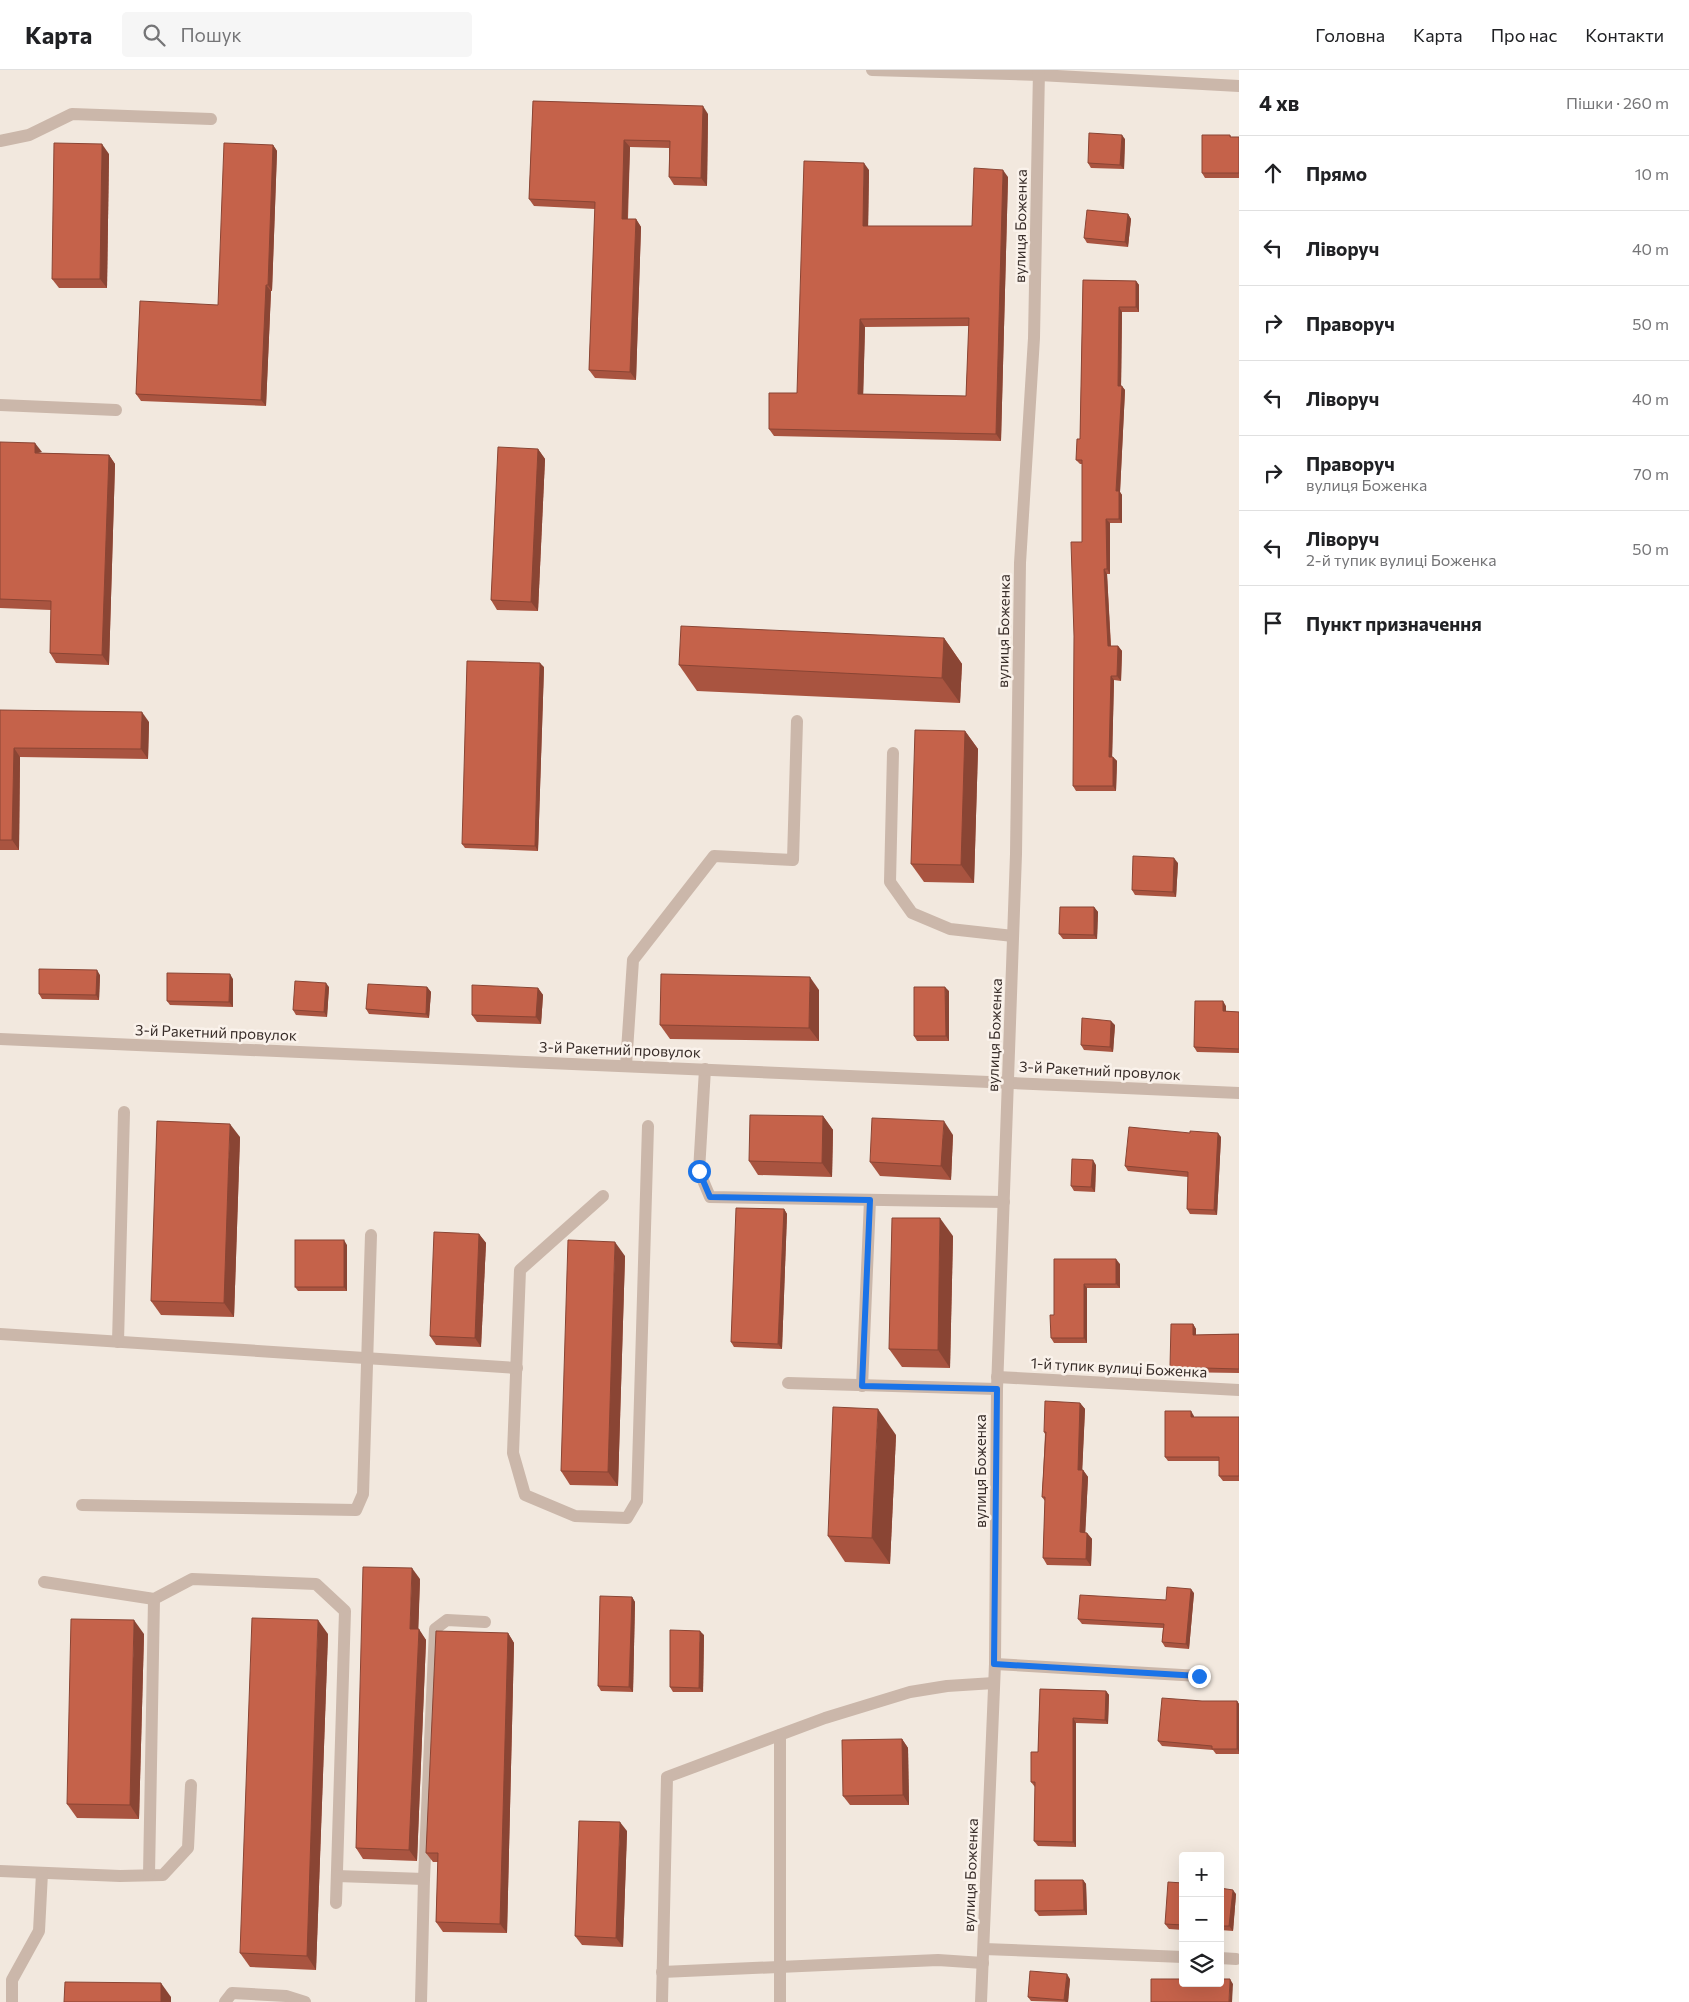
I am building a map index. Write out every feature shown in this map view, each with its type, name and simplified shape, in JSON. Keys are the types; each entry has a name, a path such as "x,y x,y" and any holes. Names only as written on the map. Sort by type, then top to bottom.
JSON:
{"street":[{"path":"872,70 1039,73 1239,86"},
{"name":"вулиця Боженка","path":"981,2002 994,1684 997,1383 1013,936 1020,563 1034,338 1039,73"},
{"path":"0,141 29,135 72,114 211,119"},
{"path":"0,405 116,410"},
{"path":"626,1066 633,960 714,856 793,860 797,721"},
{"path":"894,753 890,882 912,913 950,929 1013,936"},
{"name":"3-й Ракетний провулок","path":"0,1039 1239,1093"},
{"path":"705,1069 699,1171 710,1197 1004,1202"},
{"path":"118,1342 124,1112"},
{"path":"603,1196 520,1270 513,1453 525,1495 575,1516 627,1518 638,1501 648,1126"},
{"path":"862,1386 870,1200"},
{"path":"82,1506 356,1510 363,1494 371,1235"},
{"path":"0,1334 517,1368"},
{"name":"1-й тупик вулиці Боженка","path":"788,1383 862,1386 997,1383 1239,1390"},
{"path":"44,1582 154,1599 192,1579 316,1584 345,1611 336,1903"},
{"path":"148,1875 154,1599"},
{"path":"421,2002 424,1878 435,1629 447,1620 485,1622"},
{"path":"994,1664 1199,1676"},
{"path":"662,2002 666,1777 825,1718 910,1692 947,1686 994,1684"},
{"path":"780,1735 780,2002"},
{"path":"0,1871 163,1875 188,1848 191,1785"},
{"path":"12,2002 12,1980 39,1931 42,1873"},
{"path":"337,1876 424,1878"},
{"path":"984,1949 1179,1957"},
{"path":"1224,1958 1236,1959"},
{"path":"662,1972 938,1960 983,1963"},
{"path":"225,2002 232,1993 286,1996 305,2002"}],"building":[{"path":"533,101 703,106 701,178 669,177 670,141 624,140 622,219 636,219 630,372 589,370 595,202 529,199"},
{"path":"1089,133 1122,135 1120,165 1088,163"},
{"path":"1202,135 1230,135 1230,137 1239,137 1239,173 1202,173"},
{"path":"54,143 102,144 100,279 52,279"},
{"path":"224,143 273,145 268,285 266,285 261,400 136,394 140,301 218,305"},
{"path":"804,161 864,163 863,226 972,226 974,168 1003,170 996,434 769,429 769,393 797,393","holes":["969,318 966,396 858,394 860,319"]},
{"path":"1087,210 1128,214 1125,242 1084,238"},
{"path":"1083,280 1136,281 1136,307 1119,307 1118,386 1122,386 1116,491 1119,491 1119,519 1106,519 1107,569 1104,569 1108,646 1118,646 1117,676 1111,676 1109,757 1113,757 1113,786 1073,786 1074,636 1071,542 1082,542 1082,460 1076,460 1077,439 1080,439"},
{"path":"0,442 35,443 35,453 109,455 102,655 50,653 51,601 0,599"},
{"path":"498,447 538,449 531,602 491,600"},
{"path":"681,626 944,638 942,678 679,665"},
{"path":"467,661 540,663 535,846 462,844"},
{"path":"0,710 142,712 141,749 14,748 12,840 0,840"},
{"path":"915,730 965,731 961,865 911,864"},
{"path":"1133,856 1174,858 1173,892 1132,890"},
{"path":"1060,907 1094,907 1094,935 1059,934"},
{"path":"39,969 97,970 96,995 39,994"},
{"path":"167,973 230,974 229,1002 167,1001"},
{"path":"661,974 810,977 809,1028 660,1025"},
{"path":"295,981 326,983 324,1012 293,1010"},
{"path":"368,984 427,987 426,1014 366,1009"},
{"path":"472,985 538,988 536,1017 472,1015"},
{"path":"914,987 945,987 946,1036 914,1036"},
{"path":"1195,1001 1223,1001 1223,1011 1239,1012 1239,1049 1194,1047"},
{"path":"1082,1018 1111,1021 1110,1047 1081,1045"},
{"path":"750,1115 823,1116 822,1163 749,1161"},
{"path":"872,1118 944,1121 941,1166 870,1162"},
{"path":"157,1121 230,1124 224,1303 151,1301"},
{"path":"1129,1127 1190,1133 1190,1131 1218,1133 1214,1210 1187,1209 1188,1172 1125,1166"},
{"path":"1072,1159 1093,1160 1091,1187 1071,1186"},
{"path":"736,1208 784,1209 778,1344 731,1342"},
{"path":"892,1218 940,1218 938,1350 889,1349"},
{"path":"434,1232 479,1234 475,1338 430,1336"},
{"path":"295,1240 344,1240 344,1287 295,1287"},
{"path":"568,1240 615,1242 608,1472 561,1471"},
{"path":"1054,1259 1116,1259 1116,1284 1084,1284 1084,1338 1051,1338 1050,1315 1054,1315"},
{"path":"1171,1324 1193,1324 1193,1335 1239,1334 1239,1369 1170,1367"},
{"path":"1045,1401 1080,1403 1078,1470 1083,1470 1080,1532 1087,1533 1086,1559 1043,1558 1045,1497 1042,1497 1046,1432 1044,1432"},
{"path":"833,1407 878,1409 872,1538 828,1536"},
{"path":"1165,1411 1191,1411 1191,1417 1239,1417 1239,1476 1219,1476 1219,1457 1165,1457"},
{"path":"363,1567 412,1568 410,1629 419,1629 409,1850 356,1848"},
{"path":"1167,1587 1191,1589 1186,1644 1162,1642 1164,1624 1078,1619 1080,1595 1166,1600"},
{"path":"600,1596 632,1597 629,1687 598,1686"},
{"path":"252,1618 318,1620 307,1956 240,1953"},
{"path":"71,1619 134,1620 130,1805 67,1804"},
{"path":"670,1630 700,1631 699,1688 670,1687"},
{"path":"436,1631 508,1633 500,1924 436,1922 438,1853 426,1853"},
{"path":"1040,1689 1106,1691 1105,1720 1073,1718 1073,1842 1034,1841 1035,1782 1031,1782 1031,1752 1038,1752"},
{"path":"1162,1698 1237,1701 1237,1749 1212,1749 1212,1746 1158,1741"},
{"path":"902,1739 903,1795 843,1796 842,1740"},
{"path":"579,1821 620,1822 616,1938 575,1936"},
{"path":"1035,1880 1083,1880 1084,1910 1035,1911"},
{"path":"1168,1882 1179,1883 1179,1925 1165,1924"},
{"path":"1224,1889 1233,1890 1229,1926 1224,1926"},
{"path":"1030,1971 1067,1974 1064,2000 1028,1997"},
{"path":"1151,1979 1179,1979 1179,1987 1224,1987 1224,1979 1230,1979 1229,2002 1151,2002"},
{"path":"65,1982 161,1983 161,2002 64,2002"}],"route":[{"path":"699,1171 710,1197 870,1200 862,1386 997,1389 994,1664 1199,1676"}]}
